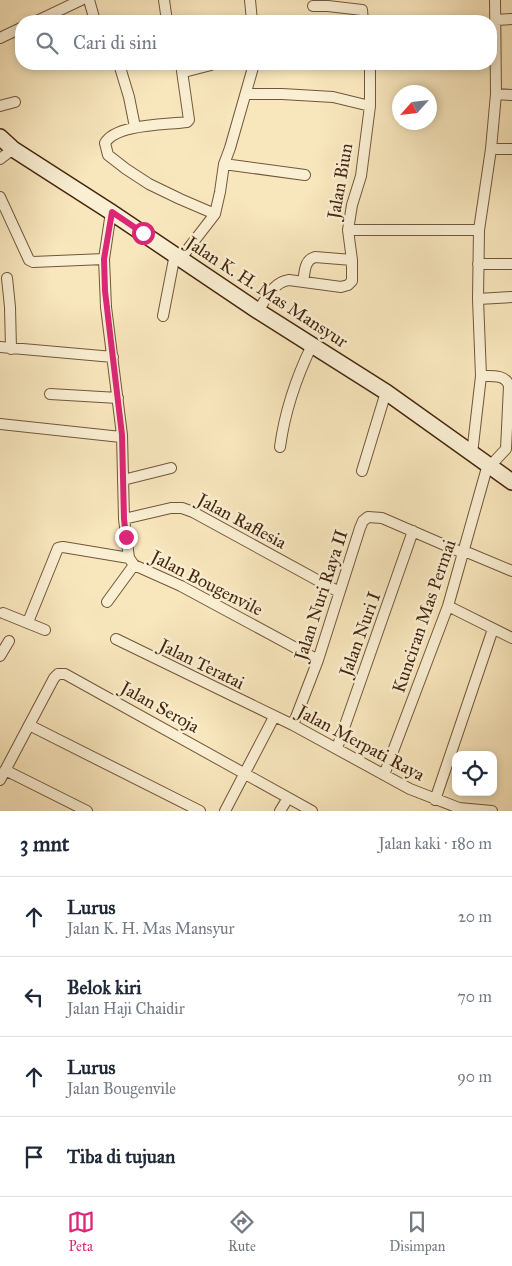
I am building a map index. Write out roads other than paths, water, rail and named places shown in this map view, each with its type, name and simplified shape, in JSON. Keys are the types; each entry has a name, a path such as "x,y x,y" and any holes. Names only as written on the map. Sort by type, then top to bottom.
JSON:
{"street":[{"path":"49,15 81,0"},
{"path":"89,0 93,15"},
{"path":"164,0 166,15"},
{"path":"250,0 251,15"},
{"path":"495,0 496,15"},
{"path":"313,6 328,3 363,10 363,15"},
{"path":"497,20 512,19"},
{"path":"0,38 15,31"},
{"path":"121,70 135,126"},
{"path":"182,70 189,120 187,122 159,126 135,126 108,137 105,143 108,155 149,184 180,200 215,214"},
{"path":"163,316 178,256 215,214 224,164 252,70"},
{"name":"Jalan Biun","path":"258,311 279,282 289,280 341,287 348,285 352,281 352,260 348,230 352,205 361,176 370,106 370,70"},
{"path":"472,454 481,376 478,230 491,149 496,94 495,70"},
{"path":"246,94 282,94 333,98 370,106"},
{"path":"496,94 512,95"},
{"path":"0,106 15,102"},
{"name":"Jalan K. H. Mas Mansyur","path":"0,136 13,149 112,212 258,311 386,392 512,482"},
{"path":"0,159 13,149"},
{"path":"491,149 512,149"},
{"path":"224,164 305,175"},
{"path":"0,197 29,260 33,262 104,259"},
{"name":"Jalan Bougenvile","path":"112,212 104,259 106,307 118,398 124,519 131,561 318,660"},
{"path":"348,230 478,230"},
{"path":"303,282 307,263 311,258 352,260"},
{"path":"478,264 512,264"},
{"path":"7,278 11,349"},
{"path":"478,299 512,297"},
{"path":"280,447 287,406 297,377 312,344"},
{"path":"0,347 113,357"},
{"path":"481,376 504,378 508,381 509,386 506,449 489,465"},
{"path":"362,471 386,392"},
{"path":"50,394 118,398"},
{"path":"0,424 121,437"},
{"name":"Kunciran Mas Permai","path":"384,775 448,606 489,465"},
{"path":"123,480 171,468"},
{"name":"Jalan Raflesia","path":"124,519 171,508 182,508 193,512 339,592"},
{"name":"Jalan Nuri Raya II","path":"293,725 318,660 363,521 368,517 382,518 463,553 469,553 512,571"},
{"name":"Jalan Nuri I","path":"337,748 413,531"},
{"path":"28,622 58,548 62,547 131,561 107,602"},
{"path":"448,606 512,638"},
{"path":"3,613 46,630"},
{"path":"435,800 494,629"},
{"name":"Jalan Teratai","path":"116,639 274,717"},
{"path":"0,656 8,641"},
{"name":"Jalan Seroja","path":"29,725 54,678 58,674 64,674 312,811"},
{"path":"226,811 274,717"},
{"name":"Jalan Merpati Raya","path":"274,717 337,748 384,775 458,810 492,811"},
{"path":"0,780 29,725 200,811"},
{"path":"5,770 87,811"},
{"path":"280,811 288,798"}]}
